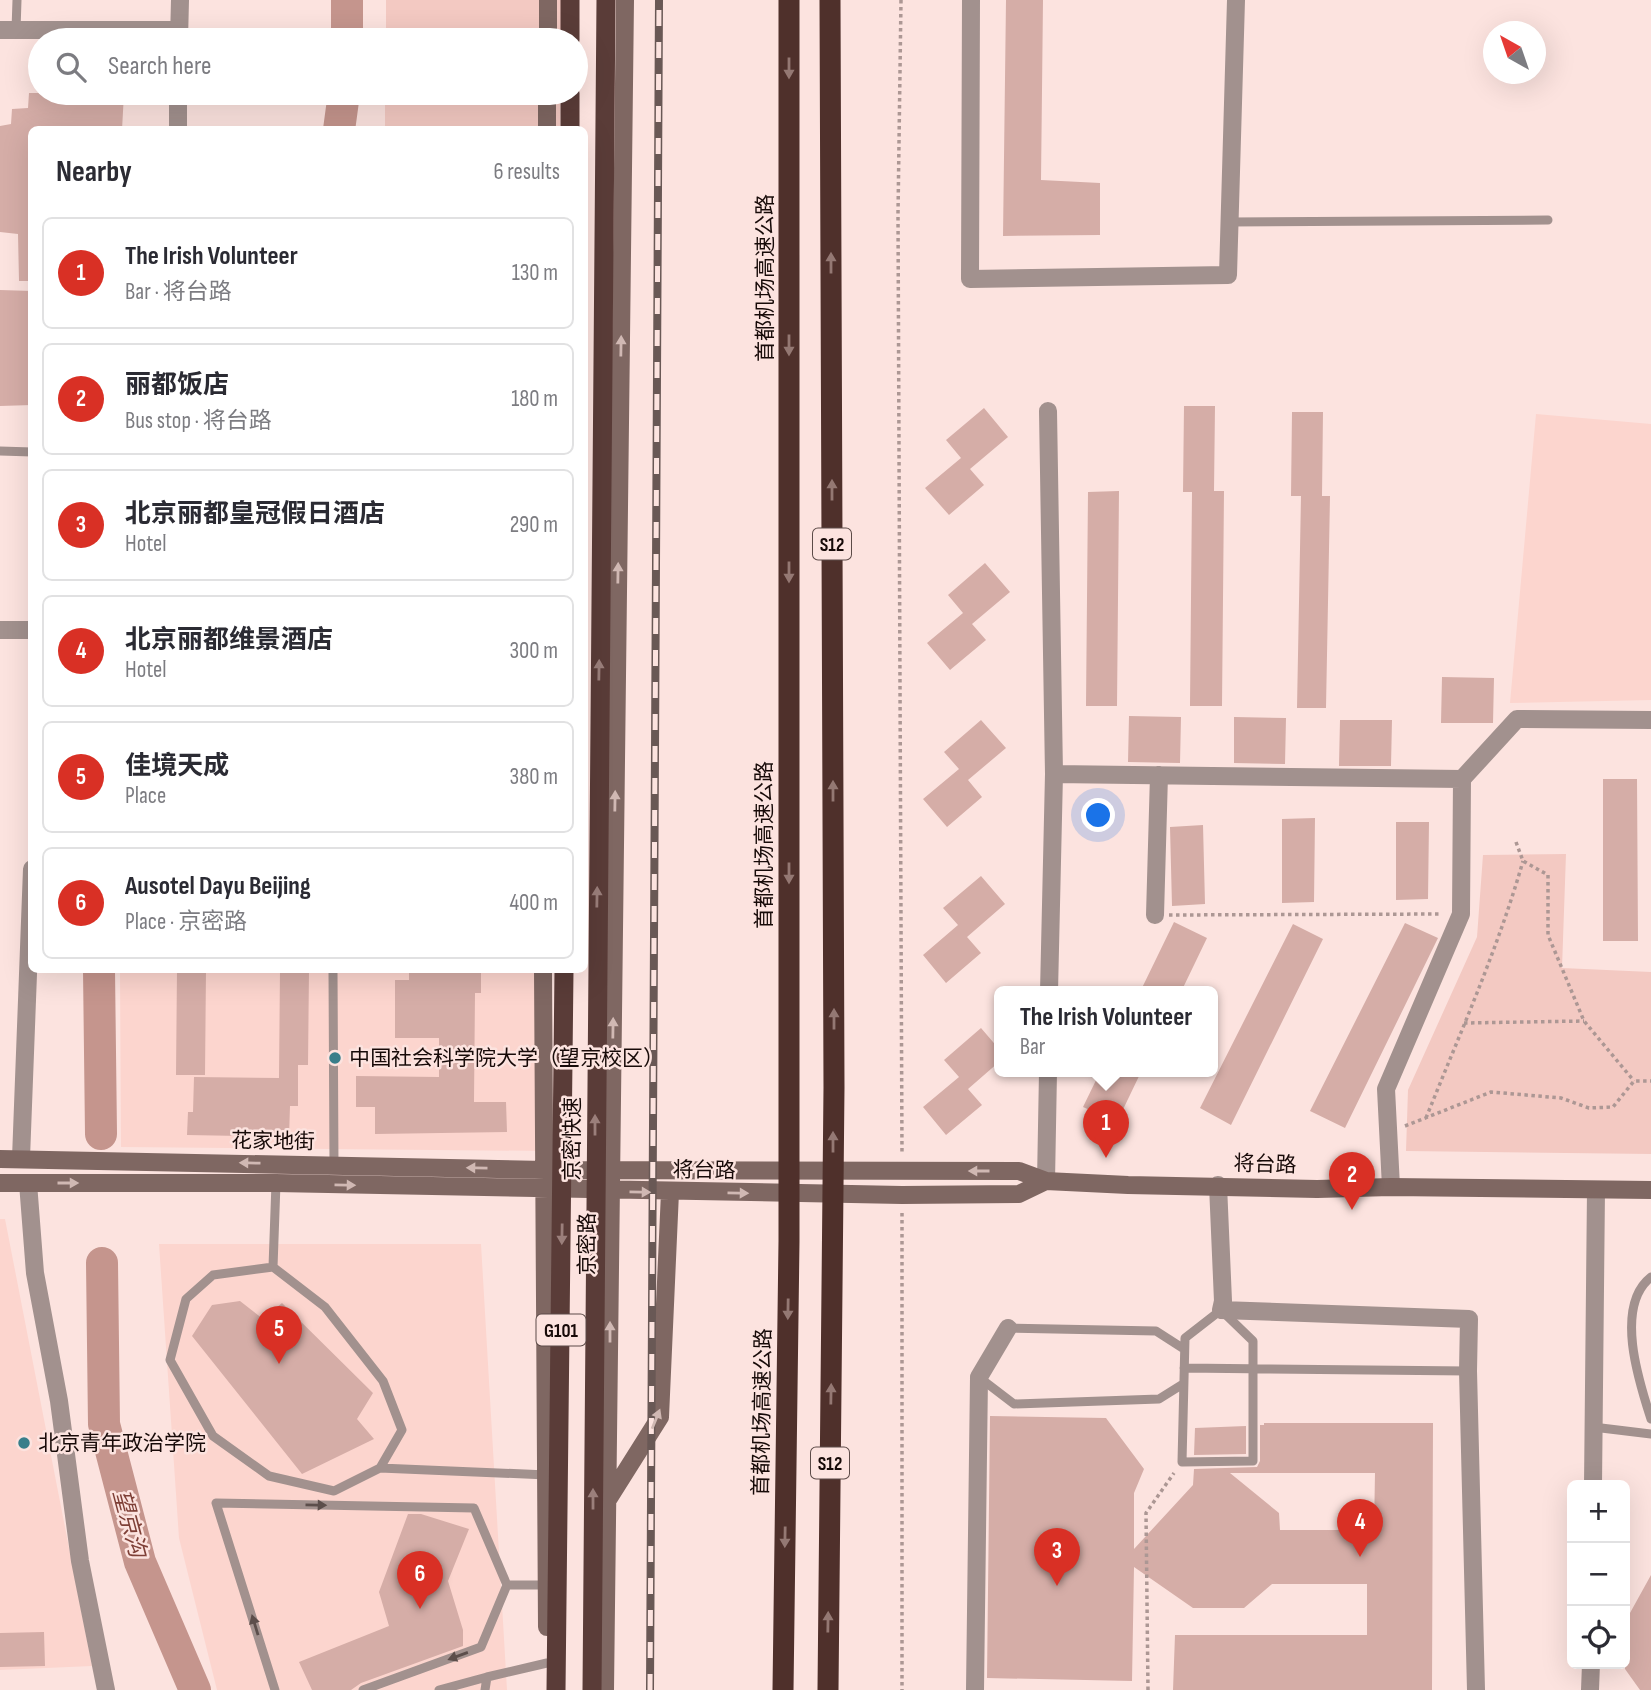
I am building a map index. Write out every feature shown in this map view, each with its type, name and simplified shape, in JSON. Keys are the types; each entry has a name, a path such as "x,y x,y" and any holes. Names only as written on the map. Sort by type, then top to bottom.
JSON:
{"highway":[{"path":"570,0 570,28"},
{"name":"京密快速","path":"592,1690 606,0"},
{"name":"首都机场高速公路","path":"783,1690 789,1241 789,0"},
{"name":"S12","path":"828,1690 834,1087 830,0"},
{"path":"570,105 570,126"},
{"name":"京密快速","path":"556,1690 564,973"}],"main road":[{"path":"548,0 548,28"},
{"name":"京密路","path":"605,1690 625,0"},
{"path":"547,105 547,126"},
{"name":"京密路","path":"543,973 547,1690"},
{"name":"花家地街","path":"0,1158 611,1170"},
{"name":"将台路","path":"611,1170 1019,1171 1046,1181 1128,1185 1317,1189 1391,1187 1651,1190"},
{"name":"将台路","path":"610,1191 1019,1194 1046,1181"},
{"name":"花家地街","path":"0,1183 276,1183 610,1191"},
{"path":"609,1498 660,1417 670,1192"}],"street":[{"path":"179,28 180,0"},
{"path":"971,0 970,279 1228,275 1236,0"},
{"path":"8,30 28,31"},
{"path":"178,105 178,126"},
{"path":"1048,411 1054,774 1049,986"},
{"path":"0,630 28,630"},
{"path":"1391,1187 1386,1089 1461,914 1462,779 1517,719 1651,720"},
{"path":"1054,774 1462,779"},
{"path":"1155,915 1159,775"},
{"path":"21,1158 28,973"},
{"path":"1046,1181 1048,1077"},
{"path":"28,1183 35,1273 59,1401 80,1561 106,1690"},
{"path":"1218,1185 1223,1301 1221,1310 1469,1319 1476,1690"},
{"path":"1593,1480 1596,1190"},
{"path":"975,1690 979,1377 1008,1328"},
{"path":"1590,1690 1591,1669"}],"lane":[{"path":"8,30 17,0"},
{"path":"1230,222 1548,220"},
{"path":"0,451 28,452"},
{"path":"333,973 334,1165"},
{"path":"273,1267 276,1183"},
{"path":"380,1468 402,1430 383,1381 325,1307 273,1267 213,1275 186,1299 170,1360 213,1436 269,1476 334,1491 380,1468 547,1475"},
{"path":"1651,1277 1643,1283 1630,1319 1638,1379 1651,1419"},
{"path":"1221,1310 1253,1341 1253,1461 1182,1462 1184,1349 1185,1338 1221,1310"},
{"path":"1008,1328 1156,1331 1184,1349"},
{"path":"1184,1368 1468,1371"},
{"path":"979,1377 1014,1404 1159,1399 1183,1384"},
{"path":"1593,1426 1651,1434"},
{"path":"275,1690 216,1503 474,1508 507,1585 481,1647 363,1690"},
{"path":"507,1585 547,1585"},
{"path":"439,1690 547,1662"},
{"path":"485,1690 486,1677"}],"path":[{"path":"901,0 898,242 902,1171"},
{"path":"1425,1119 1495,948 1523,861 1516,842"},
{"path":"1523,861 1548,876 1548,935 1584,1021 1634,1081"},
{"path":"1155,915 1461,914"},
{"path":"1464,1023 1584,1021"},
{"path":"1634,1081 1651,1081"},
{"path":"1388,1127 1410,1126 1491,1092 1561,1098 1588,1108 1613,1107 1634,1081"},
{"path":"902,1195 902,1690"},
{"path":"1148,1690 1146,1513 1182,1462"}],"shaded area":[{"path":"386,0 562,0 561,28 386,28"},
{"path":"385,105 560,105 560,126 385,126"},
{"path":"1536,414 1651,424 1651,700 1510,703"},
{"path":"1566,854 1562,968 1651,972 1651,1154 1406,1151 1408,1090 1477,937 1483,855"},
{"name":"中国社会科学院大学（望京校区）","path":"120,973 549,973 550,1151 121,1147"},
{"name":"北京青年政治学院","path":"0,1219 5,1219 92,1666 0,1670"},
{"path":"159,1244 481,1244 507,1690 217,1690 179,1538"}],"building":[{"path":"1006,0 1043,0 1041,180 1100,183 1100,235 1003,236"},
{"path":"28,105 123,105 122,126 28,126 28,281 19,281 18,234 0,232 0,126 11,124 12,109 28,108"},
{"path":"0,290 28,291 28,405 0,406"},
{"path":"1184,406 1215,406 1214,491 1224,491 1222,706 1190,706 1192,492 1183,492"},
{"path":"984,408 1008,437 970,469 984,485 949,515 925,488 961,458 946,440"},
{"path":"1292,412 1323,412 1322,496 1330,496 1326,708 1297,708 1301,496 1291,496"},
{"path":"1119,491 1117,706 1086,706 1088,492"},
{"path":"985,563 1010,592 972,624 986,640 950,670 927,643 963,613 948,595"},
{"path":"1442,677 1494,678 1493,723 1441,723"},
{"path":"1129,716 1181,717 1180,763 1128,762"},
{"path":"1234,717 1286,718 1285,764 1234,763"},
{"path":"981,720 1006,748 968,780 982,797 947,827 923,799 959,769 944,752"},
{"path":"1340,720 1392,720 1391,766 1339,766"},
{"path":"1603,779 1637,779 1638,941 1603,941"},
{"path":"1315,818 1314,902 1282,903 1282,819"},
{"path":"1396,822 1429,822 1428,899 1396,900"},
{"path":"1203,825 1205,904 1172,906 1170,827"},
{"path":"981,876 1005,904 967,937 981,953 946,983 923,955 958,925 943,908"},
{"path":"1174,922 1207,938 1184,986 1143,986"},
{"path":"1405,923 1438,938 1345,1128 1310,1111"},
{"path":"1293,924 1323,939 1231,1125 1200,1108"},
{"path":"177,973 206,973 205,1075 176,1075"},
{"path":"280,973 309,973 308,1065 298,1065 298,1106 290,1106 289,1137 187,1135 188,1112 193,1112 194,1077 279,1078"},
{"path":"409,973 481,973 481,993 475,993 474,1102 506,1102 507,1132 375,1134 375,1107 356,1107 356,1076 439,1077 439,1038 395,1038 395,980 409,980"},
{"path":"981,1028 994,1043 994,1066 968,1089 982,1105 946,1135 923,1107 959,1077 944,1060"},
{"path":"1098,1077 1139,1077 1117,1122 1083,1107"},
{"path":"240,1301 263,1319 282,1303 373,1393 357,1419 374,1439 302,1474 192,1336 212,1305"},
{"path":"990,1416 1106,1418 1144,1469 1134,1493 1134,1549 1193,1485 1194,1469 1257,1467 1260,1461 1260,1425 1264,1423 1433,1423 1432,1690 1173,1690 1175,1635 1367,1635 1367,1584 1272,1584 1244,1608 1193,1608 1134,1567 1132,1681 987,1678","holes":["1230,1473 1375,1473 1374,1530 1280,1530 1279,1513"]},
{"path":"1246,1426 1246,1454 1194,1455 1195,1428"},
{"path":"408,1514 421,1514 469,1529 448,1581 463,1630 463,1646 361,1683 351,1690 312,1690 299,1662 389,1626 379,1592"},
{"path":"1651,1575 1651,1690 1640,1690 1625,1669 1630,1669 1630,1613"},
{"path":"44,1632 45,1666 0,1667 0,1633"}],"waterway":[{"name":"望京沟","path":"347,0 347,28"},
{"name":"望京沟","path":"340,126 342,105"},
{"name":"望京沟","path":"99,973 101,1134"},
{"name":"望京沟","path":"102,1263 104,1424 140,1562 195,1690"}],"railway":[{"path":"650,1690 659,0"}],"place":[{"name":"中国社会科学院大学（望京校区）","path":"335,1058"},
{"name":"The Irish Volunteer","path":"1106,1158"},
{"name":"丽都饭店","path":"1352,1210"},
{"name":"佳境天成","path":"279,1364"},
{"name":"北京青年政治学院","path":"24,1443"},
{"name":"北京丽都维景酒店","path":"1360,1557"},
{"name":"北京丽都皇冠假日酒店","path":"1057,1586"},
{"name":"Ausotel Dayu Beijing","path":"420,1609"}]}
